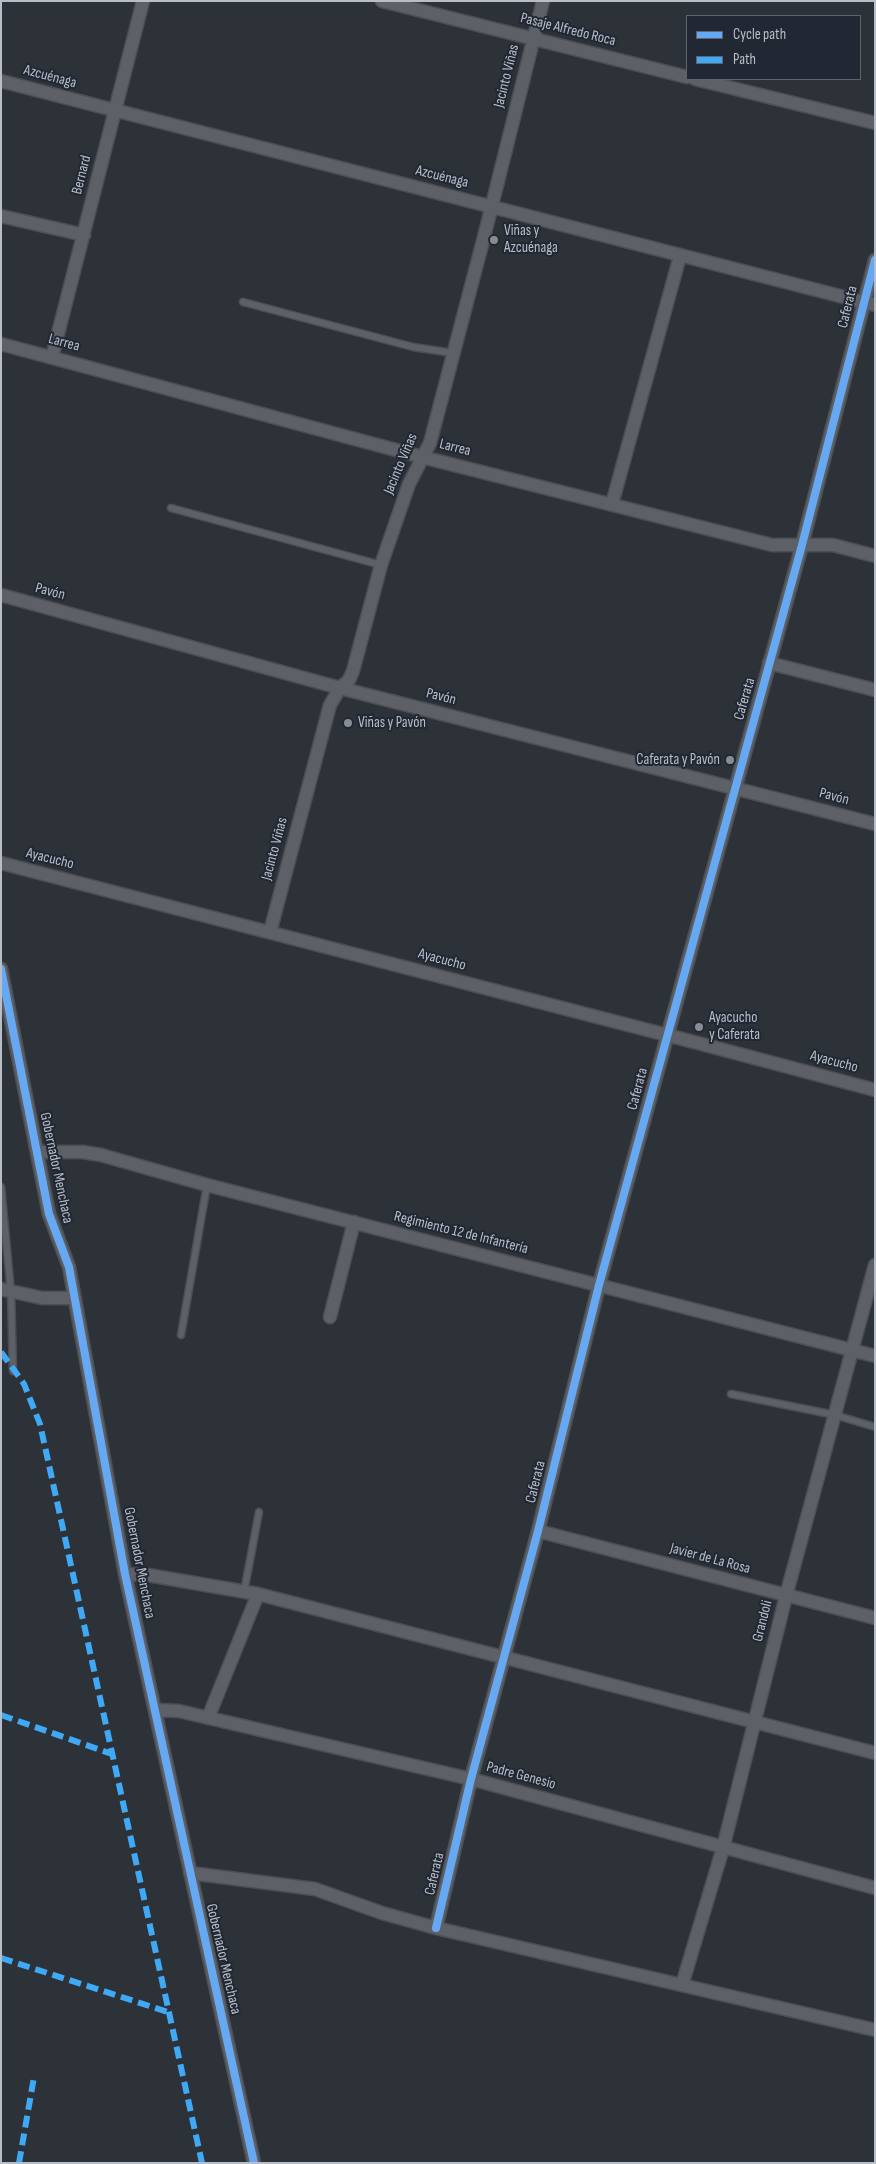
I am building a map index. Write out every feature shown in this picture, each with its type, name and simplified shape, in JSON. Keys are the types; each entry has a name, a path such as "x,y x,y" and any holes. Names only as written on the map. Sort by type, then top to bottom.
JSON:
{"street":[{"name":"Bernard","path":"52,357 143,1"},
{"name":"Pasaje Alfredo Roca","path":"382,1 686,77"},
{"name":"Jacinto Viñas","path":"270,932 324,723 330,705 340,688 349,680 353,671 381,564 410,484 430,443 543,1"},
{"path":"700,80 875,123"},
{"name":"Azcuénaga","path":"1,81 869,303"},
{"path":"1,216 84,235"},
{"path":"612,504 680,256"},
{"name":"Caferata","path":"436,1928 471,1779 538,1531 599,1285 734,787 869,303 875,260"},
{"name":"Larrea","path":"1,344 422,457 772,545 833,545 875,556"},
{"name":"Pavón","path":"1,595 340,688 875,824"},
{"path":"770,663 875,690"},
{"name":"Ayacucho","path":"1,863 875,1090"},
{"name":"Gobernador Menchaca","path":"1,969 49,1214 65,1253 75,1298 125,1574 254,2163"},
{"name":"Regimiento 12 de Infantería","path":"38,1152 83,1152 875,1356"},
{"path":"330,1317 354,1222"},
{"name":"Grandoli","path":"682,1985 723,1848 786,1596 875,1265"},
{"path":"6,1291 42,1298 75,1298"},
{"name":"Javier de La Rosa","path":"538,1531 875,1618"},
{"path":"125,1574 148,1575 258,1594 875,1754"},
{"path":"208,1718 258,1594"},
{"name":"Padre Genesio","path":"156,1710 180,1711 471,1779 875,1888"},
{"path":"190,1873 315,1889 382,1913 436,1928 875,2030"}],"lane":[{"path":"243,302 396,342 453,353"},
{"path":"171,508 381,564"},
{"path":"181,1335 207,1185"},
{"path":"1,1187 6,1291 13,1371"},
{"path":"731,1394 835,1415 875,1427"},
{"path":"244,1592 258,1512"}],"marked path":[{"path":"1,1352 24,1384 40,1424 202,2163"},
{"path":"1,1715 112,1754"},
{"path":"1,1958 168,2012"},
{"path":"19,2163 34,2077"}],"cycle path":[{"path":"436,1928 471,1779 538,1531 599,1285 802,545 875,260"},
{"path":"1,969 49,1214 69,1267 125,1574 254,2163"}],"place":[{"name":"Viñas y Azcuénaga","path":"494,240"},
{"name":"Viñas y Pavón","path":"348,723"},
{"name":"Caferata y Pavón","path":"730,760"},
{"name":"Ayacucho y Caferata","path":"699,1027"}]}
